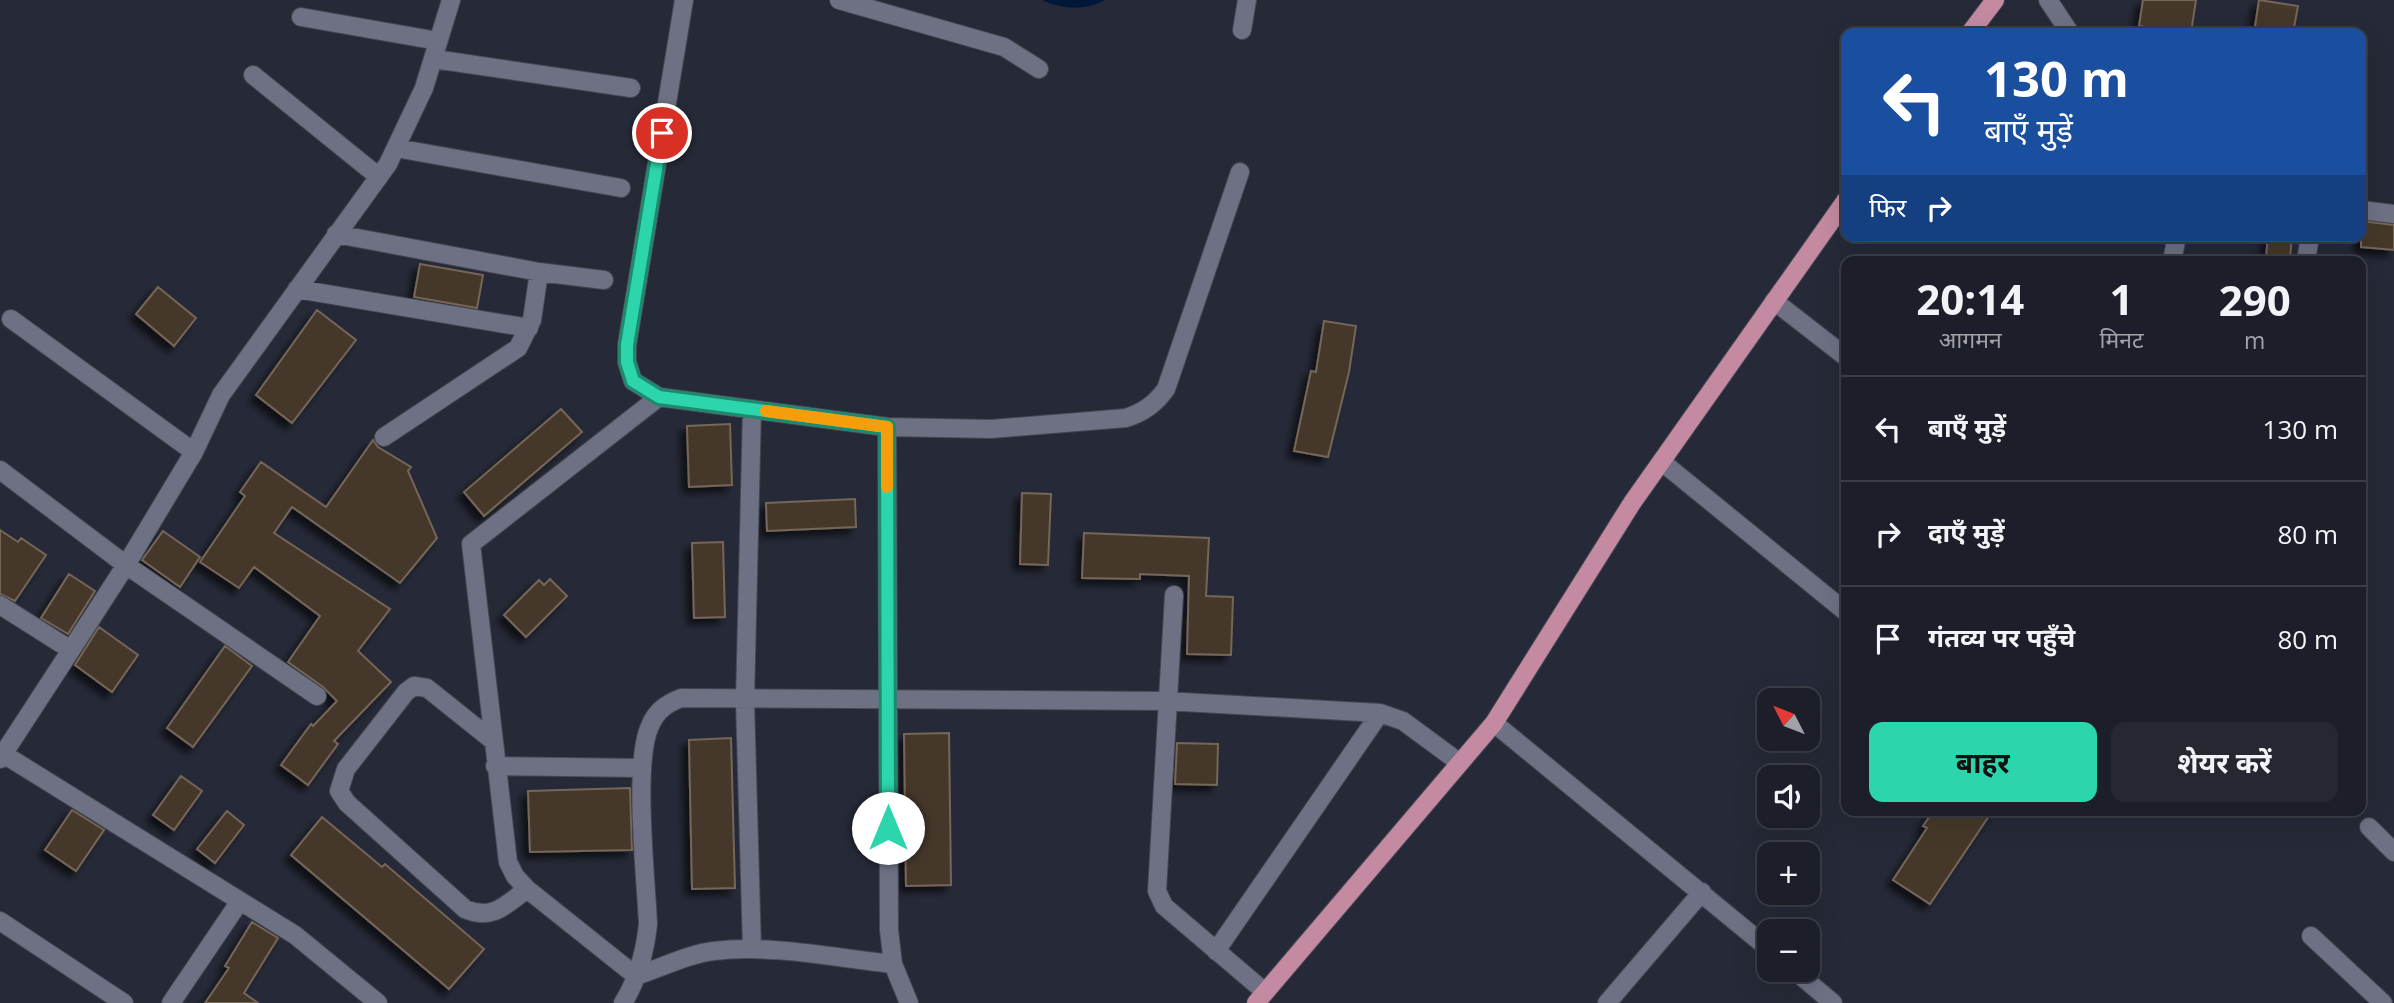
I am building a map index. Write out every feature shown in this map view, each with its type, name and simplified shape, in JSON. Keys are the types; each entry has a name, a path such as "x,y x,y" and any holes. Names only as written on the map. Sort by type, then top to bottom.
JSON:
{"main road":[{"path":"1974,28 1995,0"},
{"path":"1258,993 1494,723 1661,462 1841,208"}],"street":[{"path":"378,1003 295,935 1,755 126,565 194,452 221,395 379,177 396,148 434,59 451,0"},
{"path":"684,0 627,345 627,362 633,381 659,397 887,427 991,429 1112,419 1140,413 1155,403 1166,388 1240,172"},
{"path":"839,0 1004,47 1039,69"},
{"path":"1242,30 1247,0"},
{"path":"2048,0 2067,28"},
{"path":"301,17 438,41"},
{"path":"434,59 631,88"},
{"path":"253,75 379,177"},
{"path":"396,148 621,188"},
{"path":"2366,211 2394,214"},
{"path":"336,234 539,272 604,280"},
{"path":"384,437 518,348 529,328 539,272"},
{"path":"298,289 529,328"},
{"path":"1774,301 1841,353"},
{"path":"11,319 194,452"},
{"path":"636,976 527,889 508,862 471,544 659,397"},
{"path":"752,409 745,701 752,949"},
{"path":"887,427 889,930 894,964 909,1003"},
{"path":"1661,462 1841,608"},
{"path":"0,470 126,565 317,696"},
{"path":"1174,595 1157,891 1164,906 1239,970 1258,993"},
{"path":"0,605 71,650"},
{"path":"492,740 427,688 414,686 406,692 346,769 339,791 346,803 465,909 480,916 495,914 527,889"},
{"path":"623,1003 645,948 648,924 642,768 649,728 658,711 681,698 745,701 1166,701 1380,713 1403,721 1460,763"},
{"path":"1216,951 1380,713"},
{"path":"1494,723 1757,939"},
{"path":"495,766 642,768"},
{"path":"2369,827 2394,852"},
{"path":"1607,1003 1702,892"},
{"path":"171,1003 240,901"},
{"path":"0,921 124,1003"},
{"path":"2311,936 2383,1003"},
{"path":"636,976 711,951 752,949 894,964"},
{"path":"1808,982 1833,1003"}],"water":[{"path":"1042,0 1105,0 1098,4 1074,8"}],"building":[{"path":"2143,0 2196,0 2192,28 2139,26"},
{"path":"2259,0 2298,6 2294,28 2255,28"},
{"path":"2366,222 2394,225 2394,250 2361,247 2361,242 2366,242"},
{"path":"2267,242 2291,242 2290,256 2266,256"},
{"path":"420,264 483,275 477,308 414,297"},
{"path":"158,287 196,318 174,346 136,314"},
{"path":"317,310 356,340 292,423 256,395"},
{"path":"1324,321 1356,326 1349,372 1328,457 1294,451 1311,371 1316,372"},
{"path":"561,409 582,432 484,516 464,492"},
{"path":"730,424 732,485 689,487 687,426"},
{"path":"373,440 378,447 411,467 408,471 437,538 400,583 292,507 274,533 390,609 358,651 391,682 334,741 338,744 308,785 281,765 311,724 313,726 337,701 323,687 288,662 320,616 254,567 239,588 200,562 245,496 240,492 261,462 326,507"},
{"path":"1022,493 1051,494 1048,565 1020,564"},
{"path":"855,499 856,527 767,531 766,503"},
{"path":"0,530 18,542 21,538 46,555 15,601 0,594"},
{"path":"163,531 200,557 180,587 142,560"},
{"path":"1084,533 1209,538 1206,596 1233,597 1231,655 1187,654 1189,576 1140,574 1140,579 1082,578"},
{"path":"723,542 725,617 694,618 692,543"},
{"path":"69,574 95,591 68,634 41,618"},
{"path":"550,579 567,596 526,637 504,615 539,580 544,585"},
{"path":"99,627 138,655 112,692 75,665"},
{"path":"225,646 252,666 193,747 167,728"},
{"path":"949,733 951,885 906,886 904,734"},
{"path":"731,738 735,888 692,889 689,740"},
{"path":"1177,743 1218,744 1217,785 1175,784"},
{"path":"181,776 202,791 174,830 153,815"},
{"path":"630,788 632,850 530,852 528,791"},
{"path":"72,810 104,830 76,871 45,850"},
{"path":"227,811 244,825 215,863 197,849"},
{"path":"1930,816 1989,816 1930,904 1893,880 1927,828 1923,826"},
{"path":"322,817 382,867 385,864 484,949 449,989 291,855"},
{"path":"252,922 278,938 244,993 258,1003 205,1003 229,968 225,966"}],"slow traffic":[{"path":"766,411 887,427 887,487"}],"route":[{"path":"662,133 627,345 627,362 633,381 659,397 887,427 888,828"}]}
